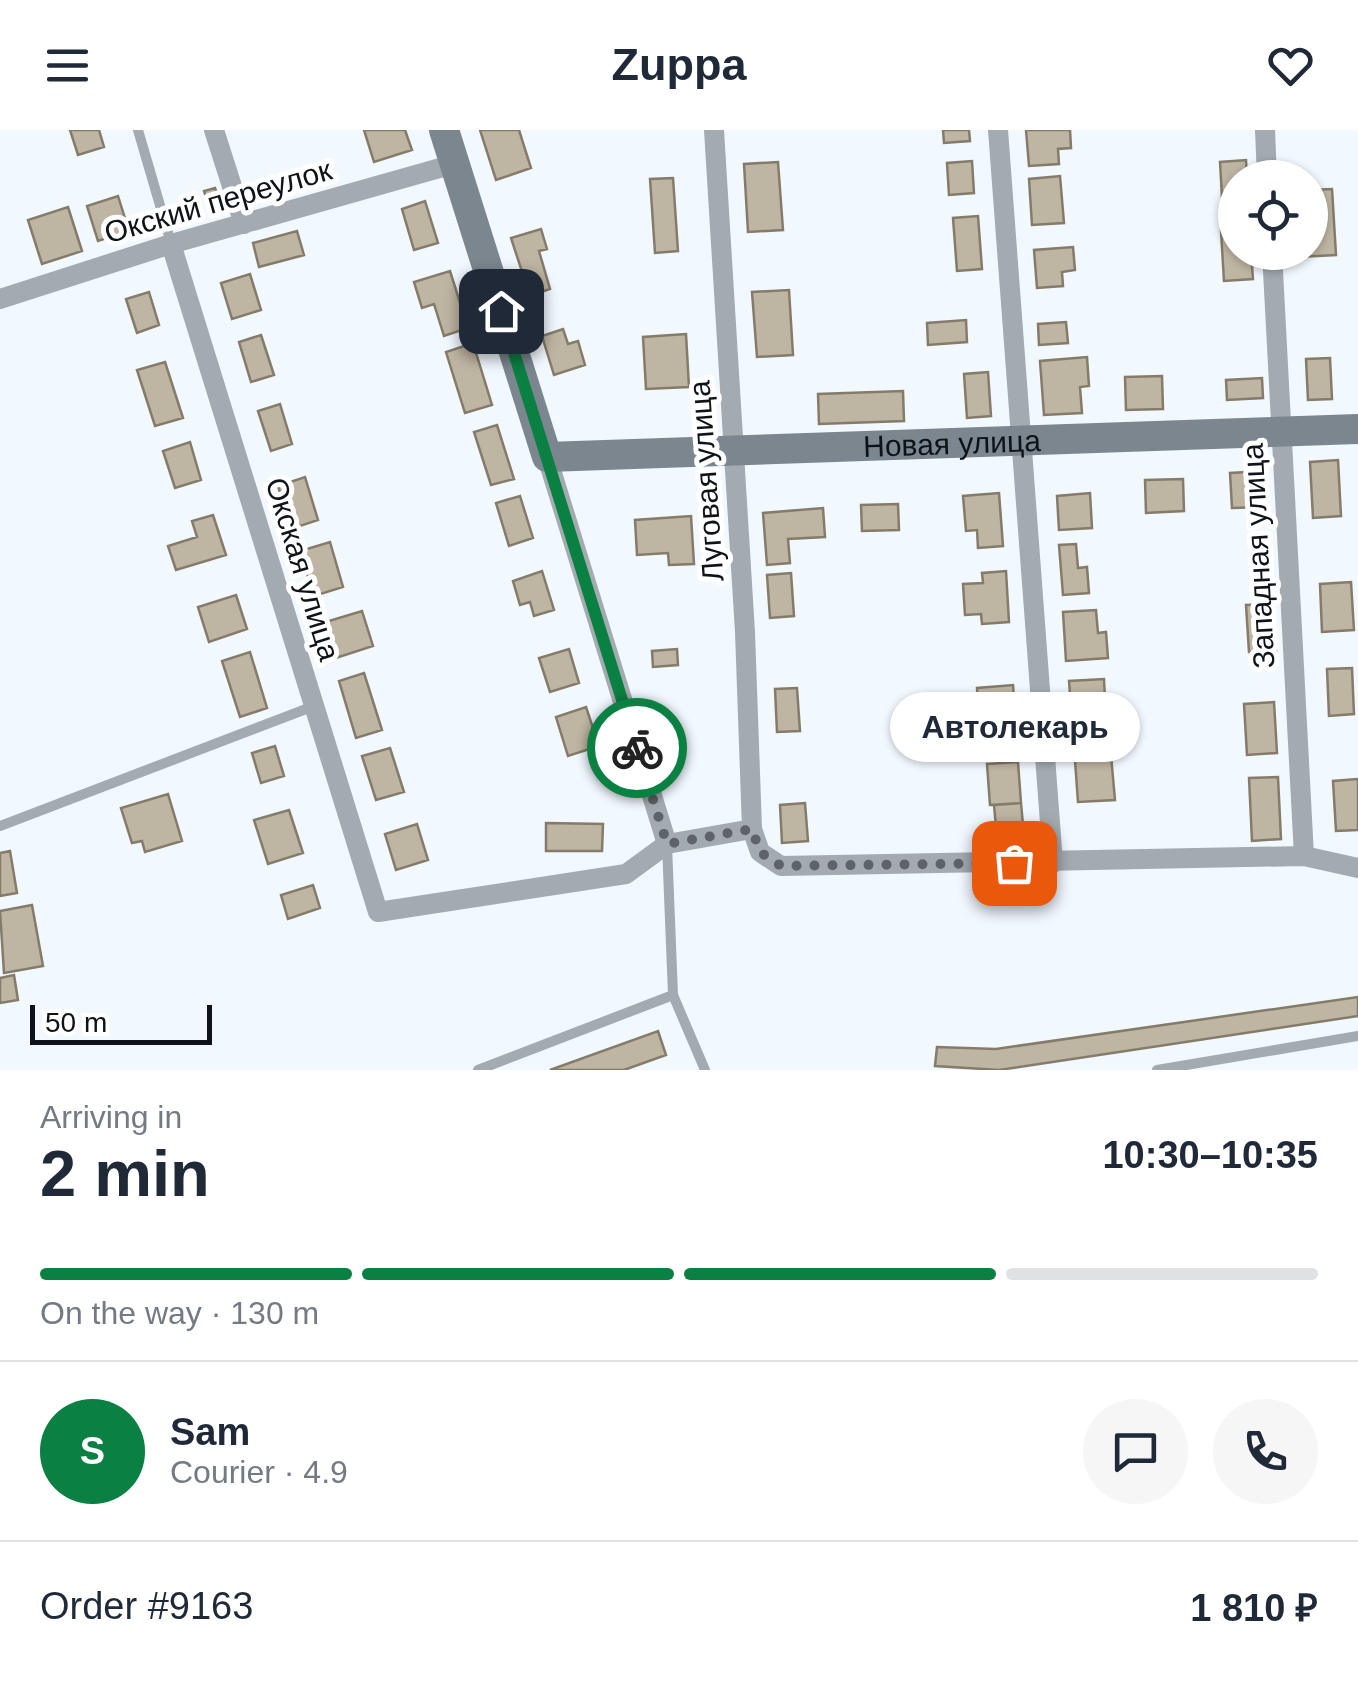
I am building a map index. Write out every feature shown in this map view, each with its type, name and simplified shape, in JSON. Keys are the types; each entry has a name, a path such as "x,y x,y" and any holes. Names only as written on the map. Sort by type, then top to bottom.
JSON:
{"street":[{"path":"214,130 244,224"},
{"path":"444,130 667,844 752,829 760,852 781,866 1304,856 1358,868"},
{"name":"Луговая улица","path":"714,130 752,829"},
{"path":"998,130 1053,863"},
{"path":"1265,130 1267,160"},
{"name":"Окский переулок","path":"0,299 171,244 454,164"},
{"name":"Окская улица","path":"171,244 378,912 626,874 667,844"},
{"name":"Западная улица","path":"1273,270 1304,856"},
{"name":"Новая улица","path":"547,457 1358,429"}],"lane":[{"path":"138,130 171,244"},
{"path":"0,826 314,706"},
{"path":"667,844 673,995 705,1070"},
{"path":"478,1070 673,995"},
{"path":"1157,1070 1358,1036"}],"building":[{"path":"70,130 99,130 104,147 78,155"},
{"path":"364,130 405,130 412,150 374,162"},
{"path":"480,130 519,130 531,168 496,180"},
{"path":"943,130 969,130 970,141 944,143"},
{"path":"1026,130 1070,130 1071,148 1058,149 1059,164 1029,166"},
{"path":"972,161 974,193 949,195 947,163"},
{"path":"778,162 783,230 748,232 744,164"},
{"path":"1060,176 1064,223 1032,225 1029,179"},
{"path":"673,178 678,251 655,253 650,179"},
{"path":"215,188 219,199 208,203 204,191"},
{"path":"1328,189 1332,189 1336,255 1328,255"},
{"path":"118,196 129,231 98,241 87,206"},
{"path":"425,201 438,243 414,250 402,209"},
{"path":"68,207 82,251 42,264 28,220"},
{"path":"978,216 982,269 957,271 953,218"},
{"path":"541,229 547,249 539,251 550,289 530,296 511,238"},
{"path":"297,231 304,255 259,267 253,243"},
{"path":"1073,247 1075,270 1062,272 1063,286 1037,288 1034,250"},
{"path":"1223,270 1252,270 1253,279 1224,281"},
{"path":"450,271 468,328 444,336 434,304 422,308 414,282"},
{"path":"250,274 261,310 232,319 221,283"},
{"path":"789,290 793,355 757,357 752,292"},
{"path":"149,292 159,325 137,333 126,299"},
{"path":"966,320 967,342 928,345 927,323"},
{"path":"1066,322 1068,343 1039,345 1038,324"},
{"path":"563,329 568,344 578,341 585,365 554,375 542,336"},
{"path":"686,334 689,387 646,389 643,337"},
{"path":"261,335 274,375 251,382 239,342"},
{"path":"473,343 492,405 465,413 446,352"},
{"path":"1087,357 1089,386 1080,387 1082,413 1044,415 1040,361"},
{"path":"1330,358 1332,399 1308,400 1306,359"},
{"path":"165,362 183,418 155,426 137,370"},
{"path":"988,372 991,416 967,418 964,374"},
{"path":"1162,376 1163,409 1126,410 1125,377"},
{"path":"1262,378 1263,398 1227,400 1226,380"},
{"path":"903,391 904,421 819,424 818,394"},
{"path":"280,404 292,444 271,451 258,411"},
{"path":"497,425 514,479 491,485 474,432"},
{"path":"190,442 201,480 175,488 163,451"},
{"path":"1338,460 1341,516 1313,518 1310,462"},
{"path":"1264,471 1266,507 1232,508 1230,473"},
{"path":"305,477 318,520 291,529 278,486"},
{"path":"1183,479 1184,511 1146,513 1145,480"},
{"path":"999,493 1003,546 978,548 977,530 966,531 963,496"},
{"path":"1090,493 1092,528 1059,530 1057,496"},
{"path":"520,496 533,538 509,546 496,503"},
{"path":"898,504 899,530 862,531 861,505"},
{"path":"823,508 825,537 788,539 790,563 767,565 763,513"},
{"path":"213,515 226,555 176,570 168,546 197,537 192,521"},
{"path":"691,516 694,564 669,565 668,553 637,555 635,520"},
{"path":"330,542 343,587 314,596 300,551"},
{"path":"1076,544 1078,568 1087,567 1089,593 1063,595 1059,545"},
{"path":"542,571 554,610 534,616 530,602 520,605 513,581"},
{"path":"1006,571 1009,622 982,624 981,614 965,615 963,584 983,583 982,573"},
{"path":"791,573 794,616 770,618 767,575"},
{"path":"1351,582 1354,630 1322,632 1320,584"},
{"path":"236,595 247,629 209,642 198,607"},
{"path":"1273,604 1276,651 1249,652 1246,605"},
{"path":"1096,610 1098,633 1106,632 1108,658 1066,661 1063,612"},
{"path":"362,611 373,646 333,659 322,623"},
{"path":"569,649 579,683 550,692 539,658"},
{"path":"677,649 678,665 653,667 652,651"},
{"path":"250,652 267,708 240,717 222,661"},
{"path":"1352,668 1354,714 1329,716 1327,669"},
{"path":"364,673 382,730 356,738 339,681"},
{"path":"1104,679 1106,719 1072,722 1069,681"},
{"path":"1013,685 1016,725 979,728 977,688"},
{"path":"797,688 800,731 777,732 775,689"},
{"path":"1274,702 1277,753 1247,755 1244,704"},
{"path":"586,707 599,746 568,756 556,717"},
{"path":"1110,744 1115,800 1078,802 1074,747"},
{"path":"275,746 284,776 261,783 252,753"},
{"path":"390,748 404,792 376,800 362,756"},
{"path":"1018,762 1021,803 990,805 987,764"},
{"path":"1278,777 1281,839 1252,841 1249,778"},
{"path":"1358,779 1358,830 1336,831 1333,781"},
{"path":"168,794 182,841 145,852 142,841 132,843 121,808"},
{"path":"805,803 808,841 782,843 780,805"},
{"path":"1021,803 1025,847 998,849 994,805"},
{"path":"289,810 303,853 268,864 254,820"},
{"path":"546,823 603,824 602,851 546,851"},
{"path":"417,824 428,860 396,870 385,834"},
{"path":"10,851 17,893 0,896 0,853"},
{"path":"313,885 320,908 288,919 281,895"},
{"path":"32,905 43,966 4,973 0,911"},
{"path":"14,975 18,1000 0,1003 0,978"},
{"path":"1358,997 1358,1016 999,1070 935,1066 937,1047 996,1049"},
{"path":"658,1031 666,1055 624,1070 550,1070"}],"way so far":[{"path":"637,748 667,844 752,829 760,852 781,866 1014,863"}],"place":[{"name":"Автолекарь","path":"1014,863"}],"route":[{"path":"501,311 637,748"}]}
